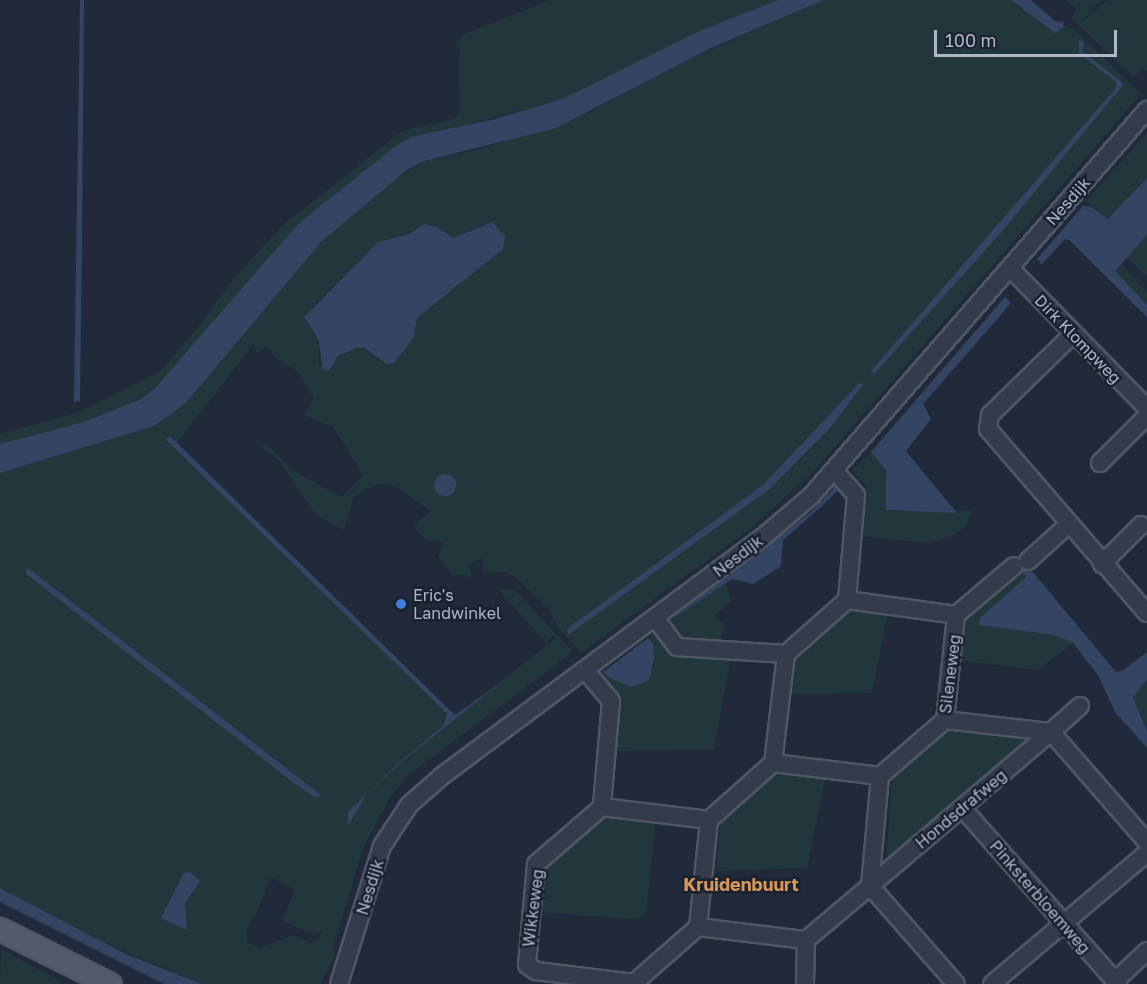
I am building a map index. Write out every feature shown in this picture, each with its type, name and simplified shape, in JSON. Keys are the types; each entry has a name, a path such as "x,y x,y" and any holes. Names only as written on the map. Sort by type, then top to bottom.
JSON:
{"main road":[{"path":"0,929 110,984"}],"street":[{"name":"Nesdijk","path":"339,984 382,846 403,812 442,776 774,528 835,472 1147,110"},
{"name":"Dirk Klompweg","path":"1010,268 1147,408"},
{"path":"1073,334 990,415 988,429 1102,564 1147,613"},
{"path":"1100,463 1147,416"},
{"path":"634,983 698,927 709,820 773,762 786,654 848,600 856,495 835,472"},
{"path":"848,600 956,615 1069,524"},
{"path":"1102,564 1141,525"},
{"name":"Sileneweg","path":"880,776 945,720 956,615"},
{"path":"655,618 677,647 786,654"},
{"path":"585,670 611,701 602,807 709,820"},
{"name":"Hondsdrafweg","path":"870,886 1080,706"},
{"path":"945,720 1051,732 1147,842"},
{"path":"698,927 806,940 870,886 880,776 773,762"},
{"name":"Wikkeweg","path":"602,807 536,864 527,965 536,971 634,983"},
{"name":"Pinksterbloemweg","path":"963,808 1063,925 1117,982"},
{"path":"992,984 1147,853"},
{"path":"870,886 956,984"},
{"path":"805,984 806,940"},
{"path":"1117,982 1147,951"}],"green space":[{"path":"551,0 778,0 697,32 562,99 467,125 331,200 299,223 175,369 141,399 84,422 0,444 0,434 79,412 159,372 197,329 228,285 282,226 402,131 454,119 460,110 459,46 454,48 462,35"},
{"path":"824,0 1011,0 1020,8 1074,29 1141,94 814,471 751,528 581,653 559,629 548,608 514,576 504,572 484,574 482,558 468,565 472,577 451,574 438,556 444,543 425,539 413,526 431,511 395,486 378,484 353,497 344,531 315,514 280,462 262,447 266,444 292,470 342,497 363,475 333,427 304,415 314,398 297,371 278,360 267,347 256,353 254,343 177,443 170,436 166,441 447,714 445,725 556,638 553,636 546,643 496,587 515,590 573,652 406,777 391,796 364,846 333,947 335,955 321,984 203,984 114,947 0,888 0,473 154,426 186,403 321,242 392,182 424,161 481,149 590,112 658,73","holes":["486,223 458,287 438,298 417,319 415,334 379,360 364,348 357,348 338,356 329,371 319,364 319,341 306,322 313,306 370,250 386,239 409,234 418,227 431,224 453,238","860,382 863,386 830,428 771,488 568,634 567,629 764,484","28,569 321,795 295,784 25,573","270,877 295,890 282,921 314,935 322,931 319,939 310,943 293,935 260,948 248,943 246,931 259,908"]},
{"path":"1066,0 1106,0 1095,5 1082,22 1108,0 1147,0 1147,71 1142,67 1134,77 1072,19 1076,9"},
{"path":"1147,133 1147,178 1112,216 1103,218 1086,201"},
{"path":"1147,235 1147,277 1126,256"},
{"path":"1120,263 1147,292 1147,305 1115,273"},
{"path":"871,452 884,466 891,511 972,511 966,527 949,537 927,543 861,536 866,486 852,471"},
{"path":"1021,571 1026,577 980,618 979,625 1054,635 1073,643 1038,670 958,660 963,621"},
{"path":"726,583 731,601 715,615 724,626 719,645 682,642 667,622"},
{"path":"849,607 888,612 872,693 789,694 795,654"},
{"path":"656,632 731,656 714,750 610,751 598,676 603,672 619,682 654,668 653,645 648,638"},
{"path":"1147,679 1147,731 1133,698"},
{"path":"950,726 1038,736 886,866 892,776"},
{"path":"779,770 826,775 807,868 716,871 720,823"},
{"path":"600,816 656,819 646,912 638,920 540,912 543,865"},
{"path":"1,949 66,984 0,984"}],"water":[{"path":"80,0 84,0 80,401 74,402"},
{"path":"778,0 824,0 711,48 556,128 424,161 407,170 321,242 186,403 154,426 0,473 0,444 84,422 141,399 156,387 299,223 393,148 411,137 495,119 562,99 697,32"},
{"path":"1011,0 1031,0 1055,21 1064,22 1063,27 1055,33"},
{"path":"1079,40 1084,42 1082,51 1124,84 998,236 874,374 871,371 1115,89 1117,83 1079,53"},
{"path":"1147,178 1147,235 1115,271 1147,305 1147,317 1069,240 1065,239 1042,264 1037,259 1083,206 1091,207 1108,219"},
{"path":"492,222 505,236 503,249 417,318 414,337 394,363 387,364 364,348 357,348 338,356 329,371 322,369 319,341 304,317 378,242 409,234 424,224 437,227 453,238"},
{"path":"1005,297 1011,303 923,404 931,419 906,451 957,513 886,510 886,470 871,452"},
{"path":"860,382 863,385 830,428 771,488 568,635 567,629 764,484"},
{"path":"170,436 455,715 500,683 405,759 366,795 348,826 348,812 399,763 444,725 447,714 166,440"},
{"path":"445,474 453,477 456,485 453,493 445,496 437,493 434,485 437,477"},
{"path":"835,487 838,490 783,540 781,566 753,584 732,579 671,620 811,512"},
{"path":"1027,565 1116,672 1122,671 1147,652 1147,679 1133,698 1147,731 1147,748 1115,712 1098,675 1073,643 1054,635 979,625 980,618 1026,577 1021,571"},
{"path":"28,568 321,795 316,798 295,784 25,573"},
{"path":"648,638 653,644 654,659 649,680 631,687 608,677 603,672"},
{"path":"190,872 200,881 185,903 187,930 161,918 184,873"},
{"path":"0,888 126,954 202,984 164,984 0,902"}],"place":[{"name":"Eric's Landwinkel","path":"401,604"}],"district":[{"name":"Kruidenbuurt","path":"741,884"}]}
